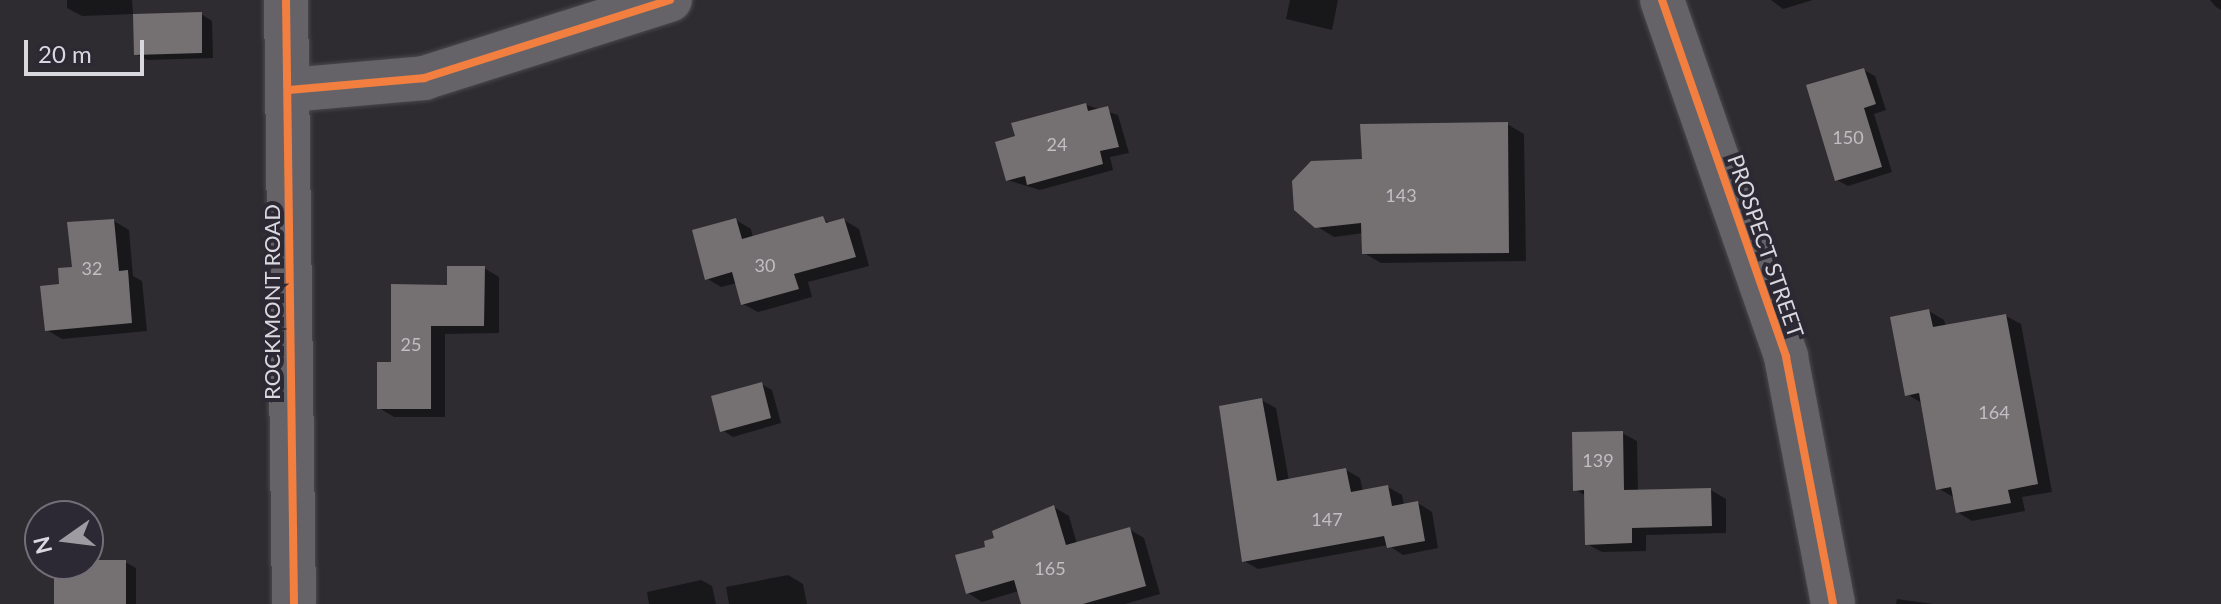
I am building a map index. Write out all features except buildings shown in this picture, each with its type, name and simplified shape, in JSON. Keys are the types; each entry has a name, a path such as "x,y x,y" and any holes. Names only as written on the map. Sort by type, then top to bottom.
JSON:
{"street":[{"name":"ROCKMONT ROAD","path":"286,0 290,90 294,604"},
{"path":"290,90 424,78 670,0"},
{"name":"PROSPECT STREET","path":"1662,0 1786,357 1833,604"}],"cycle path":[{"path":"286,0 294,604"},
{"path":"290,90 424,78 670,0"},
{"path":"1662,0 1786,357 1833,604"}]}
